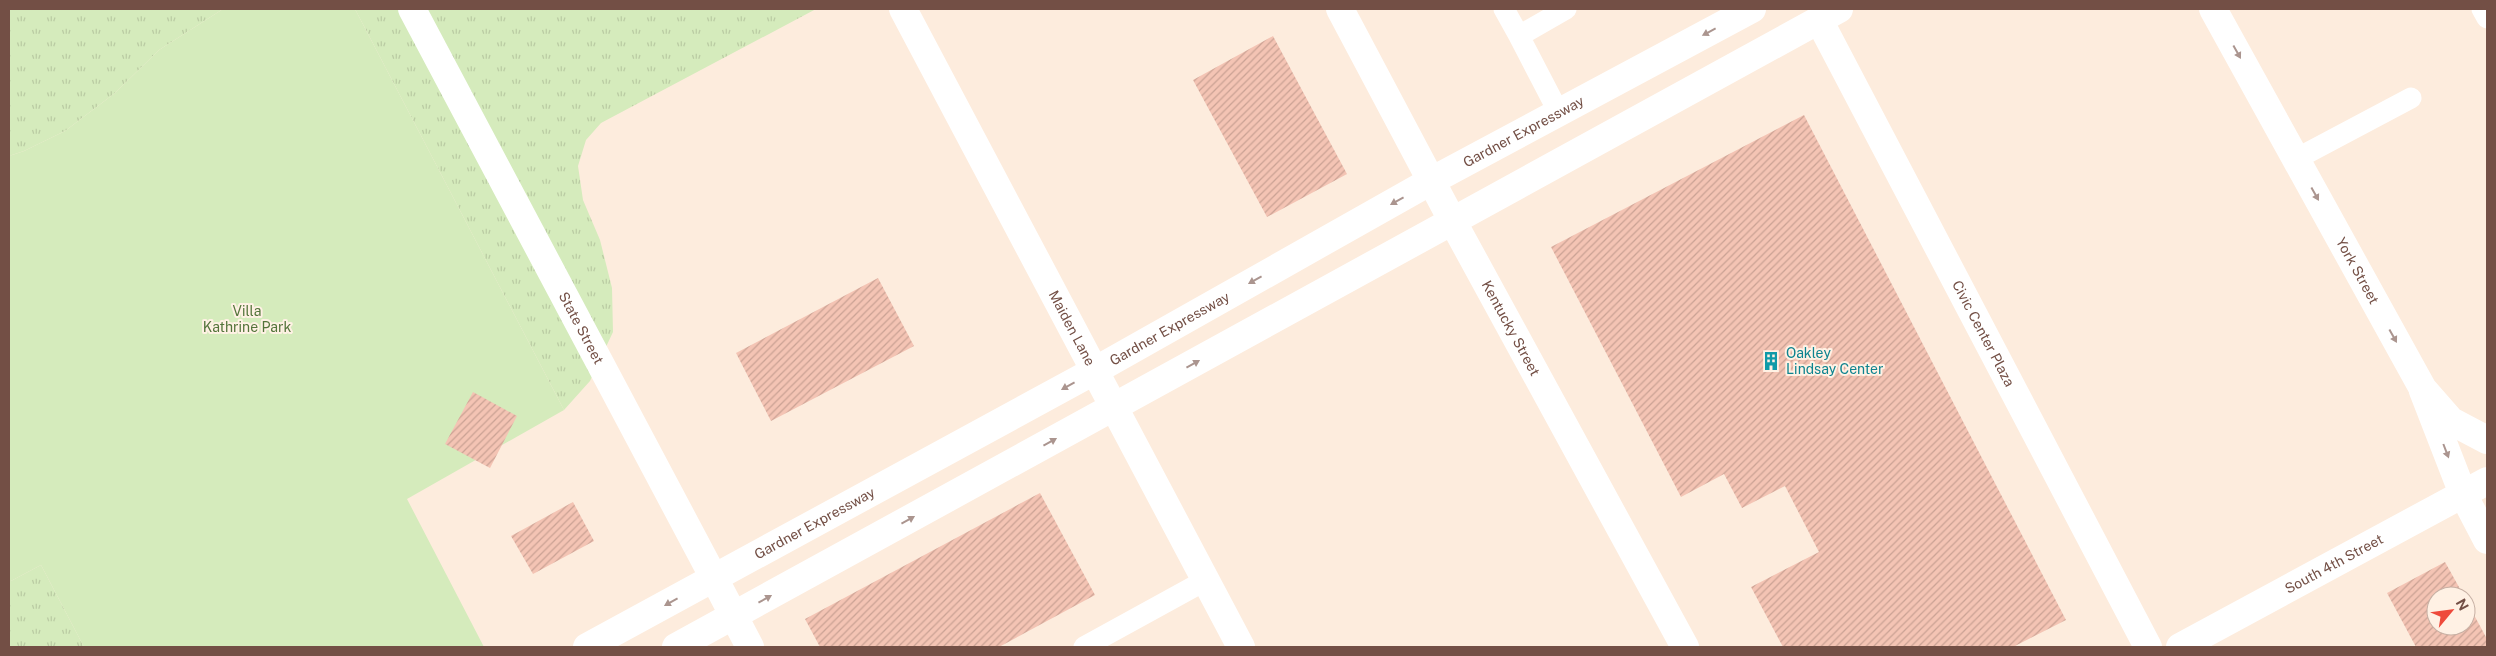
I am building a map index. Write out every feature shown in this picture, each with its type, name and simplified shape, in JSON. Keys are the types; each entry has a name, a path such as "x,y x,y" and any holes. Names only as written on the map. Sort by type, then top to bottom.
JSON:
{"street":[{"name":"State Street","path":"412,9 750,647"},
{"name":"Maiden Lane","path":"903,9 1096,370 1241,647"},
{"name":"Kentucky Street","path":"1340,9 1453,222 1685,647"},
{"name":"Gardner Expressway","path":"587,647 1096,370 1431,181 1752,9"},
{"name":"York Street","path":"2213,9 2423,389 2463,494 2487,540"},
{"path":"676,647 1829,14"},
{"name":"Civic Center Plaza","path":"1829,14 2148,647"},
{"path":"2423,389 2451,421 2487,440"},
{"name":"South 4th Street","path":"2180,647 2487,480"}],"lane":[{"path":"1504,9 1559,113"},
{"path":"1518,36 1566,9"},
{"path":"2482,9 2487,18"},
{"path":"2296,159 2411,98"},
{"path":"1084,647 1116,640 1206,580"}],"green space":[{"path":"9,9 223,9 159,50 115,93 65,131 24,151 9,156"},
{"name":"Villa Kathrine Park","path":"223,9 355,9 564,410 407,499 484,647 84,647 41,565 9,582 9,156 24,151 65,131 115,93 159,50"},
{"path":"355,9 816,9 601,123 586,140 578,166 583,200 600,240 612,288 613,332 590,381 564,410"},
{"path":"41,565 84,647 9,647 9,582"}],"building":[{"path":"1273,36 1347,174 1267,217 1193,80"},
{"name":"Oakley Lindsay Center","path":"1804,115 2066,620 2013,647 1783,647 1751,587 1819,552 1785,486 1742,508 1724,474 1681,497 1551,247"},
{"path":"878,278 914,346 771,421 736,353"},
{"path":"473,392 517,416 490,468 445,444"},
{"path":"1040,493 1095,595 999,647 820,647 805,619"},
{"path":"573,502 594,541 533,574 511,536"},
{"path":"2445,562 2458,586 2426,586 2426,636 2476,636 2476,619 2487,639 2487,647 2416,647 2387,593"}],"place":[{"name":"Oakley Lindsay Center","path":"1771,361"}]}
